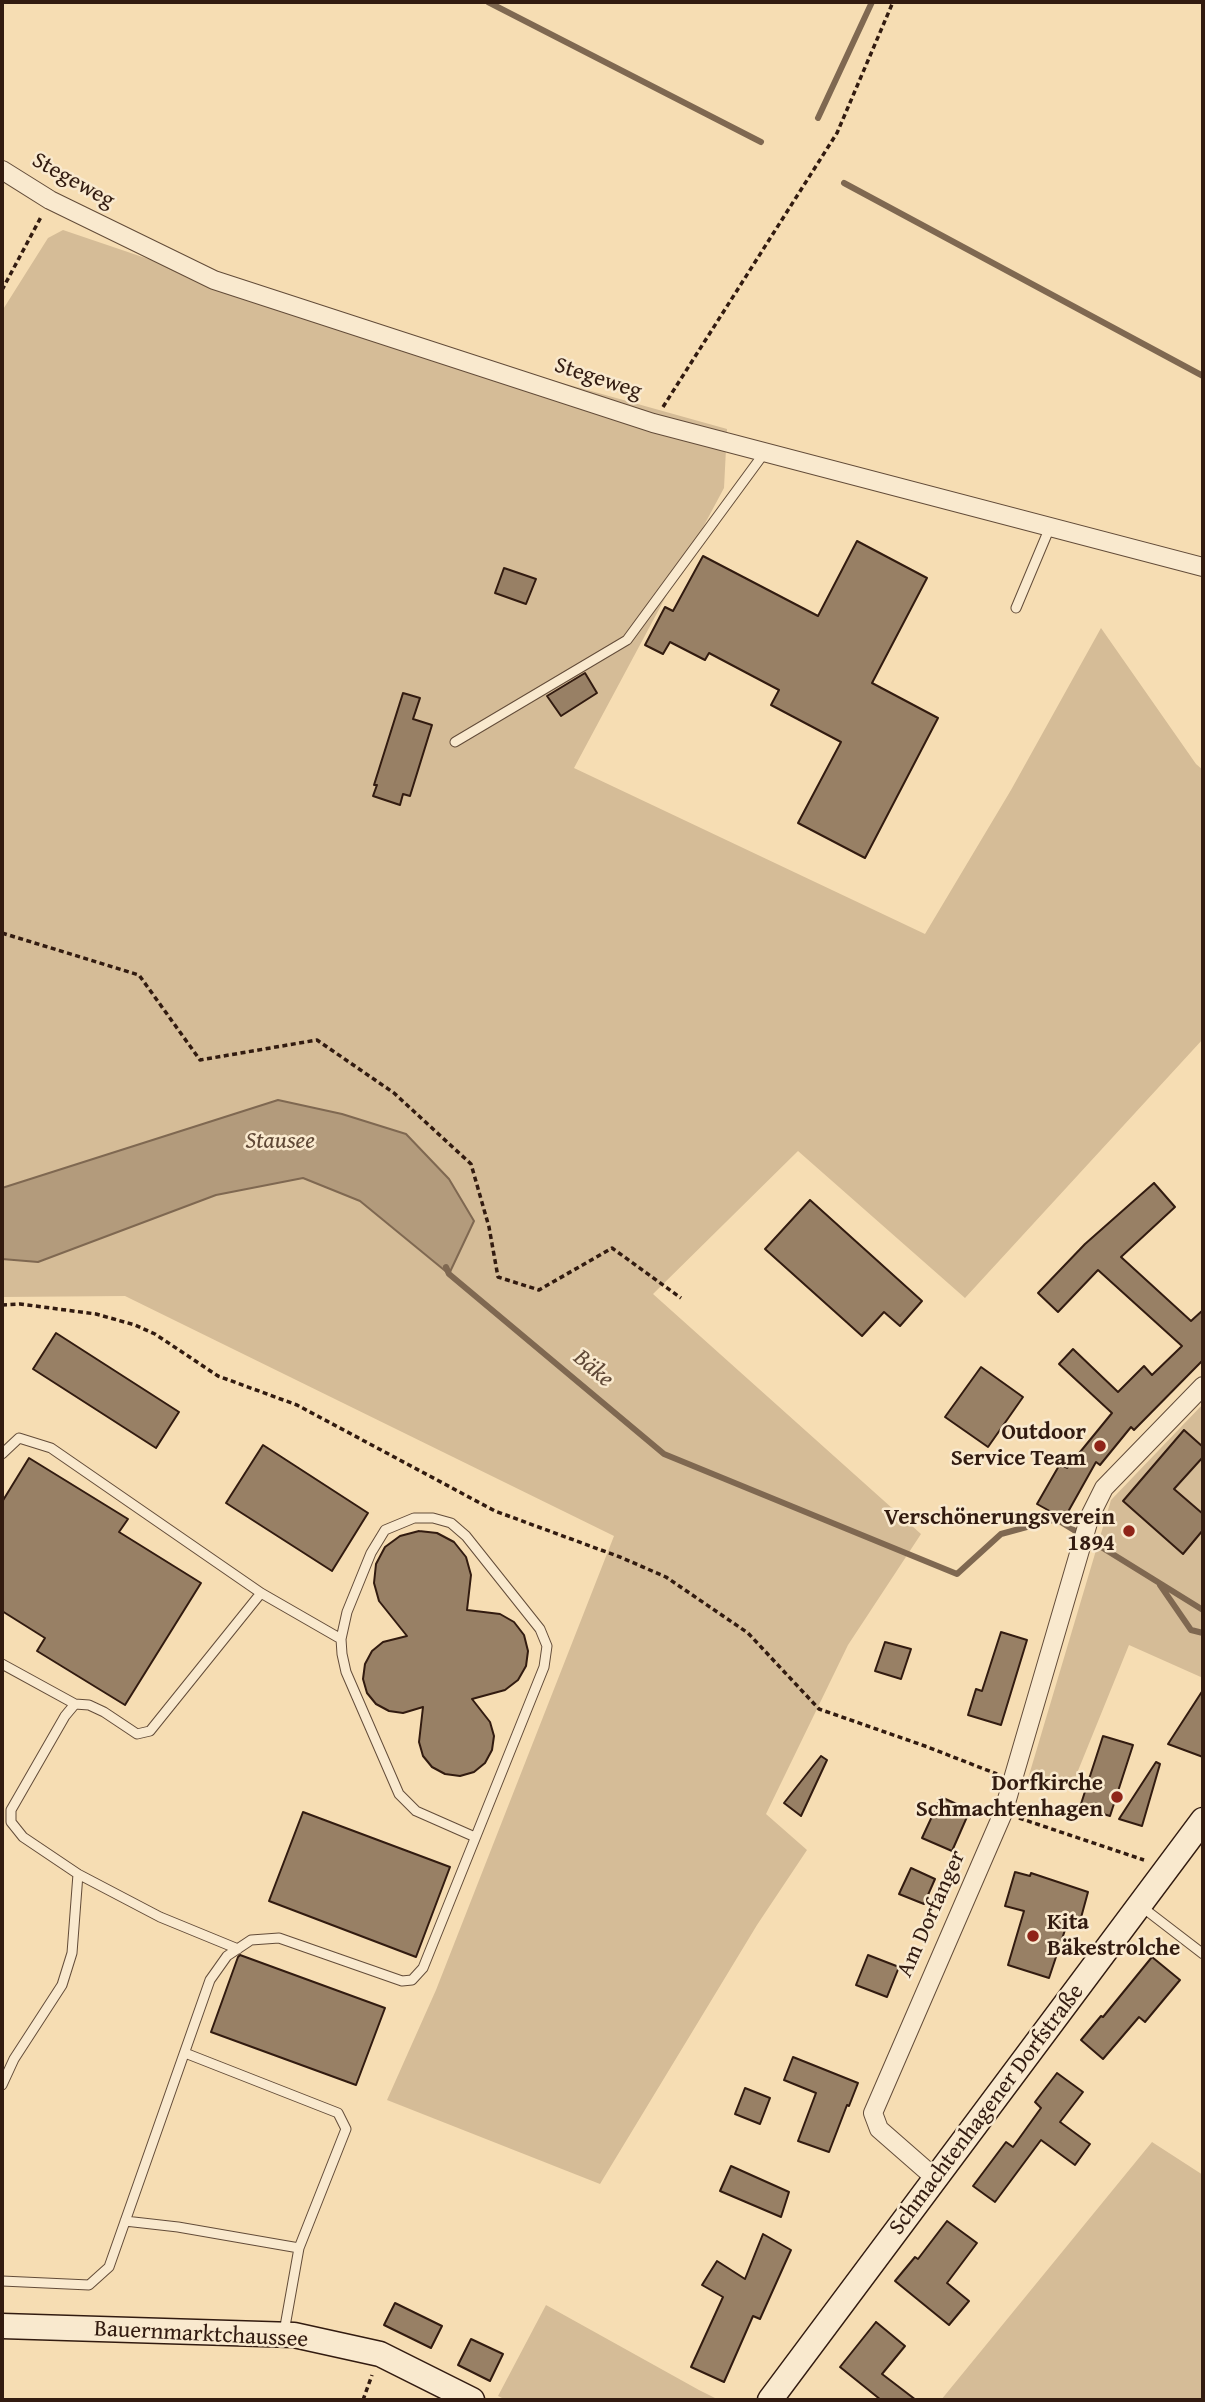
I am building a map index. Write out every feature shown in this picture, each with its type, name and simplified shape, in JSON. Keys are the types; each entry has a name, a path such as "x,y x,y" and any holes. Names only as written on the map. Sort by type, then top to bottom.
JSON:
{"main road":[{"name":"Schmachtenhagener Dorfstraße","path":"770,2400 1203,1820"},
{"name":"Bauernmarktchaussee","path":"2,2326 283,2335 380,2354 472,2400"}],"street":[{"name":"Stegeweg","path":"2,170 50,200 214,280 653,423 1203,566"},
{"name":"Am Dorfanger","path":"934,2178 879,2129 873,2113 1003,1813 1090,1516 1104,1488 1203,1386"}],"lane":[{"path":"455,742 627,640 765,452"},
{"path":"1016,608 1050,527"},
{"path":"2,1454 19,1438 51,1448 261,1594 341,1639"},
{"path":"2,2281 89,2285 109,2267 210,1980 226,1956 251,1940 279,1938 402,1981 412,1980 423,1968 544,1667 547,1646 540,1629 466,1536 451,1523 433,1518 414,1518 385,1530 347,1612 341,1639 346,1672 399,1794 416,1811 475,1837"},
{"path":"2,1664 75,1704 89,1705 104,1712 137,1734 150,1731 261,1594"},
{"path":"75,1704 65,1716 20,1792 11,1810 11,1822 23,1838 78,1874 160,1917 238,1949"},
{"path":"2,2085 14,2059 62,1985 72,1954 78,1874"},
{"path":"1141,1905 1203,1954"},
{"path":"185,2053 338,2113 346,2129 299,2248 283,2335"},
{"path":"125,2221 178,2227 299,2248"}],"path":[{"path":"653,423 837,133 893,2"},
{"path":"2,290 50,200"},
{"path":"2,933 139,975 200,1060 317,1040 394,1093 471,1164 489,1227 498,1277 539,1290 612,1248 681,1298"},
{"path":"2,1305 20,1304 96,1314 135,1325 155,1334 219,1376 297,1405 495,1511 666,1577 748,1633 819,1709 1013,1780"},
{"path":"1003,1813 1168,1868"}],"shaded area":[{"path":"63,230 287,306 727,429 724,488 574,768 925,934 1011,790 1101,628 1196,764 1203,770 1203,1039 965,1298 798,1151 653,1294 921,1534 848,1645 766,1814 807,1850 757,1925 600,2184 387,2100 436,1990 614,1536 125,1296 2,1297 2,1259 34,1262 216,1195 303,1178 360,1201 448,1274 474,1221 398,1131 341,1114 278,1100 2,1188 2,311 48,238"},
{"path":"1203,1404 1203,1678 1129,1645 1071,1788 1027,1782 1111,1500"},
{"path":"1152,2142 1203,2175 1203,2400 941,2400"},
{"path":"546,2305 719,2400 506,2400 498,2396"}],"water":[{"name":"Stausee","path":"278,1100 342,1114 406,1134 449,1179 474,1221 449,1274 360,1201 303,1178 216,1195 38,1262 2,1259 2,1188"}],"building":[{"path":"857,541 927,578 872,683 938,718 865,858 798,823 841,742 771,705 779,690 709,653 705,660 670,642 663,654 645,645 665,607 673,611 703,556 818,616"},
{"path":"504,568 536,579 526,604 495,593"},
{"path":"585,673 597,693 561,716 547,696"},
{"path":"403,693 420,698 413,719 432,725 410,796 403,794 400,805 373,796 377,785 374,785"},
{"path":"1154,1183 1175,1207 1121,1257 1191,1321 1203,1310 1203,1360 1134,1430 1131,1427 1100,1465 1096,1462 1064,1519 1037,1504 1060,1464 1067,1468 1112,1413 1059,1364 1073,1349 1118,1392 1144,1366 1152,1375 1182,1346 1098,1270 1058,1312 1038,1293 1085,1244"},
{"path":"810,1200 922,1301 900,1326 884,1312 862,1336 765,1249"},
{"path":"56,1333 179,1412 156,1448 33,1369"},
{"path":"981,1367 1023,1397 988,1447 945,1417"},
{"path":"1184,1430 1203,1447 1203,1457 1174,1489 1203,1514 1203,1530 1183,1554 1123,1501"},
{"path":"263,1445 368,1513 332,1571 226,1503"},
{"path":"29,1458 128,1519 119,1532 201,1583 125,1705 37,1651 45,1638 2,1611 2,1502"},
{"path":"419,1531 437,1533 454,1542 466,1557 471,1575 467,1610 500,1614 514,1622 524,1635 528,1651 526,1666 518,1680 505,1690 472,1699 490,1722 494,1736 492,1750 485,1763 474,1772 460,1776 445,1774 432,1767 423,1756 419,1742 423,1707 403,1713 389,1711 376,1704 367,1693 363,1679 365,1664 372,1651 383,1642 407,1636 379,1601 374,1583 376,1564 385,1547 400,1536"},
{"path":"1001,1632 1027,1640 1001,1725 968,1715 976,1689 982,1691"},
{"path":"885,1642 911,1649 901,1679 875,1671"},
{"path":"1203,1690 1203,1757 1168,1744"},
{"path":"1103,1736 1133,1745 1110,1816 1080,1807"},
{"path":"821,1756 827,1760 801,1816 784,1803"},
{"path":"1156,1762 1160,1764 1142,1826 1119,1819"},
{"path":"941,1797 970,1810 952,1851 922,1838"},
{"path":"303,1812 450,1867 416,1957 269,1901"},
{"path":"911,1868 935,1879 924,1904 899,1894"},
{"path":"1015,1872 1030,1876 1031,1873 1088,1892 1079,1925 1068,1921 1049,1978 1008,1965 1024,1911 1005,1906"},
{"path":"240,1955 385,2008 356,2085 211,2032"},
{"path":"868,1955 899,1967 887,1997 856,1985"},
{"path":"1152,1957 1180,1980 1145,2022 1139,2017 1103,2059 1081,2040"},
{"path":"793,2057 858,2083 829,2152 798,2141 816,2093 784,2080"},
{"path":"1057,2073 1083,2092 1060,2122 1090,2144 1075,2165 1041,2140 995,2202 973,2186 1006,2142 1013,2147 1041,2108 1035,2102"},
{"path":"745,2088 770,2098 760,2124 735,2114"},
{"path":"731,2166 789,2192 781,2217 720,2191"},
{"path":"947,2221 977,2243 947,2283 969,2301 949,2325 895,2281 915,2257 918,2259"},
{"path":"763,2234 791,2250 760,2319 753,2316 724,2382 691,2367 723,2297 702,2285 717,2261 745,2279"},
{"path":"395,2303 442,2326 431,2348 384,2325"},
{"path":"876,2322 905,2346 882,2374 916,2400 881,2400 840,2367"},
{"path":"471,2339 503,2354 490,2381 458,2365"}],"waterway":[{"path":"488,2 761,142"},
{"path":"818,118 872,2"},
{"path":"844,183 1203,376"},
{"name":"Bäke","path":"446,1267 449,1274 664,1454 957,1574 1001,1534 1056,1519 1203,1610"},
{"path":"1160,1585 1191,1630 1203,1633"}],"place":[{"name":"Outdoor Service Team","path":"1100,1446"},
{"name":"Verschönerungsverein 1894","path":"1129,1531"},
{"name":"Dorfkirche Schmachtenhagen","path":"1117,1797"},
{"name":"Kita Bäkestrolche","path":"1033,1936"}]}
